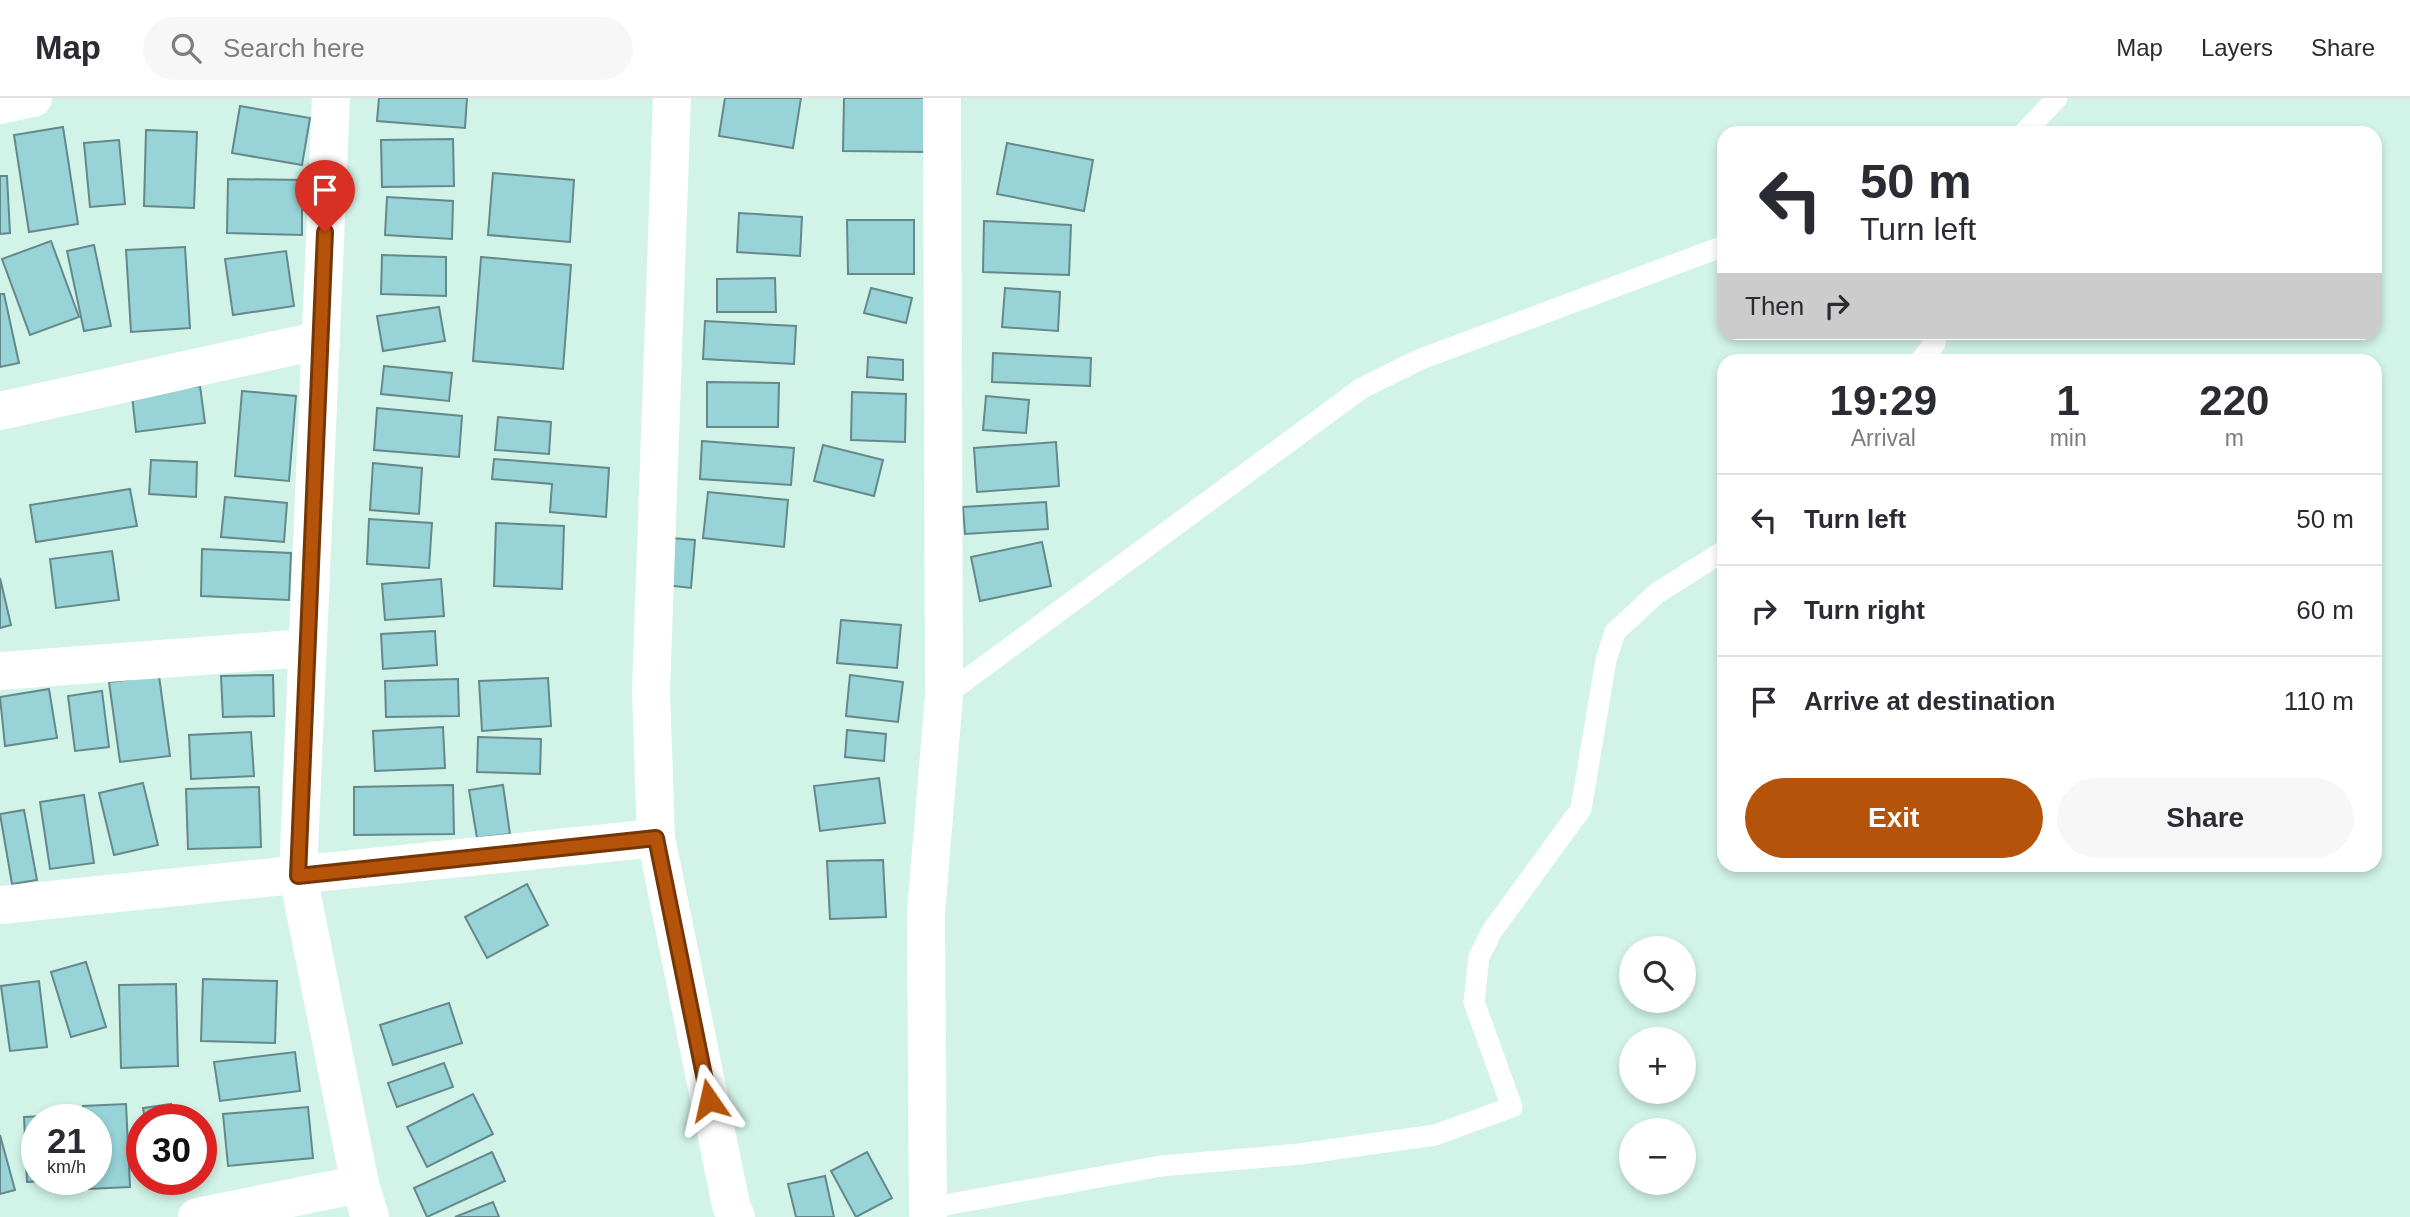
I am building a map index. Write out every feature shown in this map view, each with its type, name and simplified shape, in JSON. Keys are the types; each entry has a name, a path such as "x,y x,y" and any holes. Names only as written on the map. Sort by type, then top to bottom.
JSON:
{"street":[{"path":"0,105 33,98"},
{"path":"197,1217 365,1200 298,876 331,98"},
{"path":"672,98 651,690 656,838 730,1205 736,1217"},
{"path":"920,1214 926,913 944,696 942,98"},
{"path":"0,411 320,340"},
{"path":"0,671 307,648"},
{"path":"0,905 656,838"}],"lane":[{"path":"2031,126 2057,98"},
{"path":"944,696 1362,388 1421,359 1717,249"},
{"path":"920,1214 1161,1166 1300,1154 1435,1135 1512,1107 1474,1002 1479,957 1492,931 1581,808 1606,660 1615,632 1657,593 1717,555"}],"building":[{"path":"379,98 467,98 465,128 377,121"},
{"path":"725,98 801,98 793,148 719,136"},
{"path":"844,98 927,98 926,152 843,151"},
{"path":"240,106 310,118 302,165 232,153"},
{"path":"63,127 78,224 29,232 14,135"},
{"path":"146,130 197,132 194,208 144,206"},
{"path":"453,139 454,186 382,187 381,140"},
{"path":"119,140 125,204 90,207 84,143"},
{"path":"1007,143 1093,160 1084,211 997,194"},
{"path":"493,173 574,180 570,242 488,235"},
{"path":"0,176 7,176 10,233 0,234"},
{"path":"228,179 302,180 302,235 227,233"},
{"path":"387,197 453,201 452,239 385,235"},
{"path":"739,213 802,217 800,256 737,252"},
{"path":"847,220 914,220 914,274 848,274"},
{"path":"984,221 1071,225 1069,275 983,272"},
{"path":"51,241 79,317 30,335 2,259"},
{"path":"94,245 111,326 84,331 67,251"},
{"path":"185,247 190,328 131,332 126,250"},
{"path":"286,251 294,306 233,315 225,259"},
{"path":"382,255 446,257 446,296 381,294"},
{"path":"481,257 571,265 563,369 473,361"},
{"path":"775,278 776,312 717,312 717,279"},
{"path":"871,288 912,298 906,323 864,313"},
{"path":"1005,288 1060,292 1058,331 1002,327"},
{"path":"0,294 4,294 19,363 0,367"},
{"path":"439,307 445,341 383,351 377,316"},
{"path":"705,321 796,326 794,364 703,359"},
{"path":"993,353 1091,358 1090,386 992,382"},
{"path":"868,357 903,360 903,380 867,377"},
{"path":"384,366 452,373 449,401 381,394"},
{"path":"707,382 779,383 778,427 707,427"},
{"path":"200,386 205,423 136,432 132,395"},
{"path":"242,391 296,396 289,481 235,476"},
{"path":"852,392 906,394 905,442 851,440"},
{"path":"986,396 1029,400 1026,433 983,430"},
{"path":"377,408 462,416 459,457 374,450"},
{"path":"498,417 551,422 549,454 495,450"},
{"path":"702,441 794,448 791,485 700,479"},
{"path":"1056,442 1059,486 977,492 974,448"},
{"path":"823,445 883,460 874,496 814,481"},
{"path":"494,459 609,468 606,517 550,512 552,484 492,479"},
{"path":"151,460 197,462 196,497 149,494"},
{"path":"373,463 422,468 419,514 370,510"},
{"path":"130,489 137,526 36,542 30,505"},
{"path":"708,492 788,500 784,547 703,538"},
{"path":"225,497 287,503 284,542 221,537"},
{"path":"1046,502 1048,529 965,534 963,507"},
{"path":"369,519 432,523 429,568 367,564"},
{"path":"496,523 564,526 562,589 494,586"},
{"path":"671,538 695,540 691,588 666,585"},
{"path":"1042,542 1051,586 980,601 971,557"},
{"path":"202,549 291,553 289,600 201,596"},
{"path":"112,551 119,600 56,608 50,559"},
{"path":"0,578 11,625 0,628"},
{"path":"441,579 444,616 385,620 382,584"},
{"path":"841,620 901,625 897,668 837,663"},
{"path":"435,631 437,665 383,669 381,634"},
{"path":"273,675 274,716 223,717 221,676"},
{"path":"850,675 903,682 898,722 846,716"},
{"path":"159,676 170,756 120,762 109,682"},
{"path":"548,678 551,726 482,731 479,681"},
{"path":"458,679 459,716 386,717 385,681"},
{"path":"49,689 57,738 5,746 0,697"},
{"path":"102,691 109,747 75,751 68,696"},
{"path":"443,727 445,768 375,771 373,731"},
{"path":"847,730 886,734 884,761 845,757"},
{"path":"251,732 254,776 191,779 189,735"},
{"path":"478,737 541,739 540,774 477,772"},
{"path":"879,778 885,823 820,831 814,786"},
{"path":"143,783 158,845 114,855 99,793"},
{"path":"453,785 454,834 354,835 354,787"},
{"path":"503,785 510,834 477,838 469,790"},
{"path":"259,787 261,847 188,849 186,789"},
{"path":"84,795 94,863 50,869 40,802"},
{"path":"24,810 37,880 12,884 0,814"},
{"path":"883,860 886,917 830,919 827,861"},
{"path":"527,884 548,925 487,958 465,917"},
{"path":"86,962 106,1027 71,1037 51,972"},
{"path":"203,979 277,981 275,1043 201,1041"},
{"path":"39,981 47,1047 10,1051 1,986"},
{"path":"176,984 178,1066 121,1068 119,985"},
{"path":"449,1003 462,1043 393,1065 380,1025"},
{"path":"295,1052 300,1091 220,1101 214,1062"},
{"path":"444,1063 453,1087 397,1107 388,1083"},
{"path":"473,1094 493,1134 427,1167 407,1127"},
{"path":"126,1104 126,1187 112,1188 112,1105"},
{"path":"308,1107 313,1158 228,1166 223,1114"},
{"path":"0,1135 15,1190 0,1194"},
{"path":"492,1152 505,1181 427,1217 414,1188"},
{"path":"867,1152 892,1198 856,1217 831,1171"},
{"path":"825,1176 834,1217 796,1217 788,1184"},
{"path":"493,1202 499,1217 455,1217"}],"route":[{"path":"325,232 298,876 656,838 709,1100"}]}
